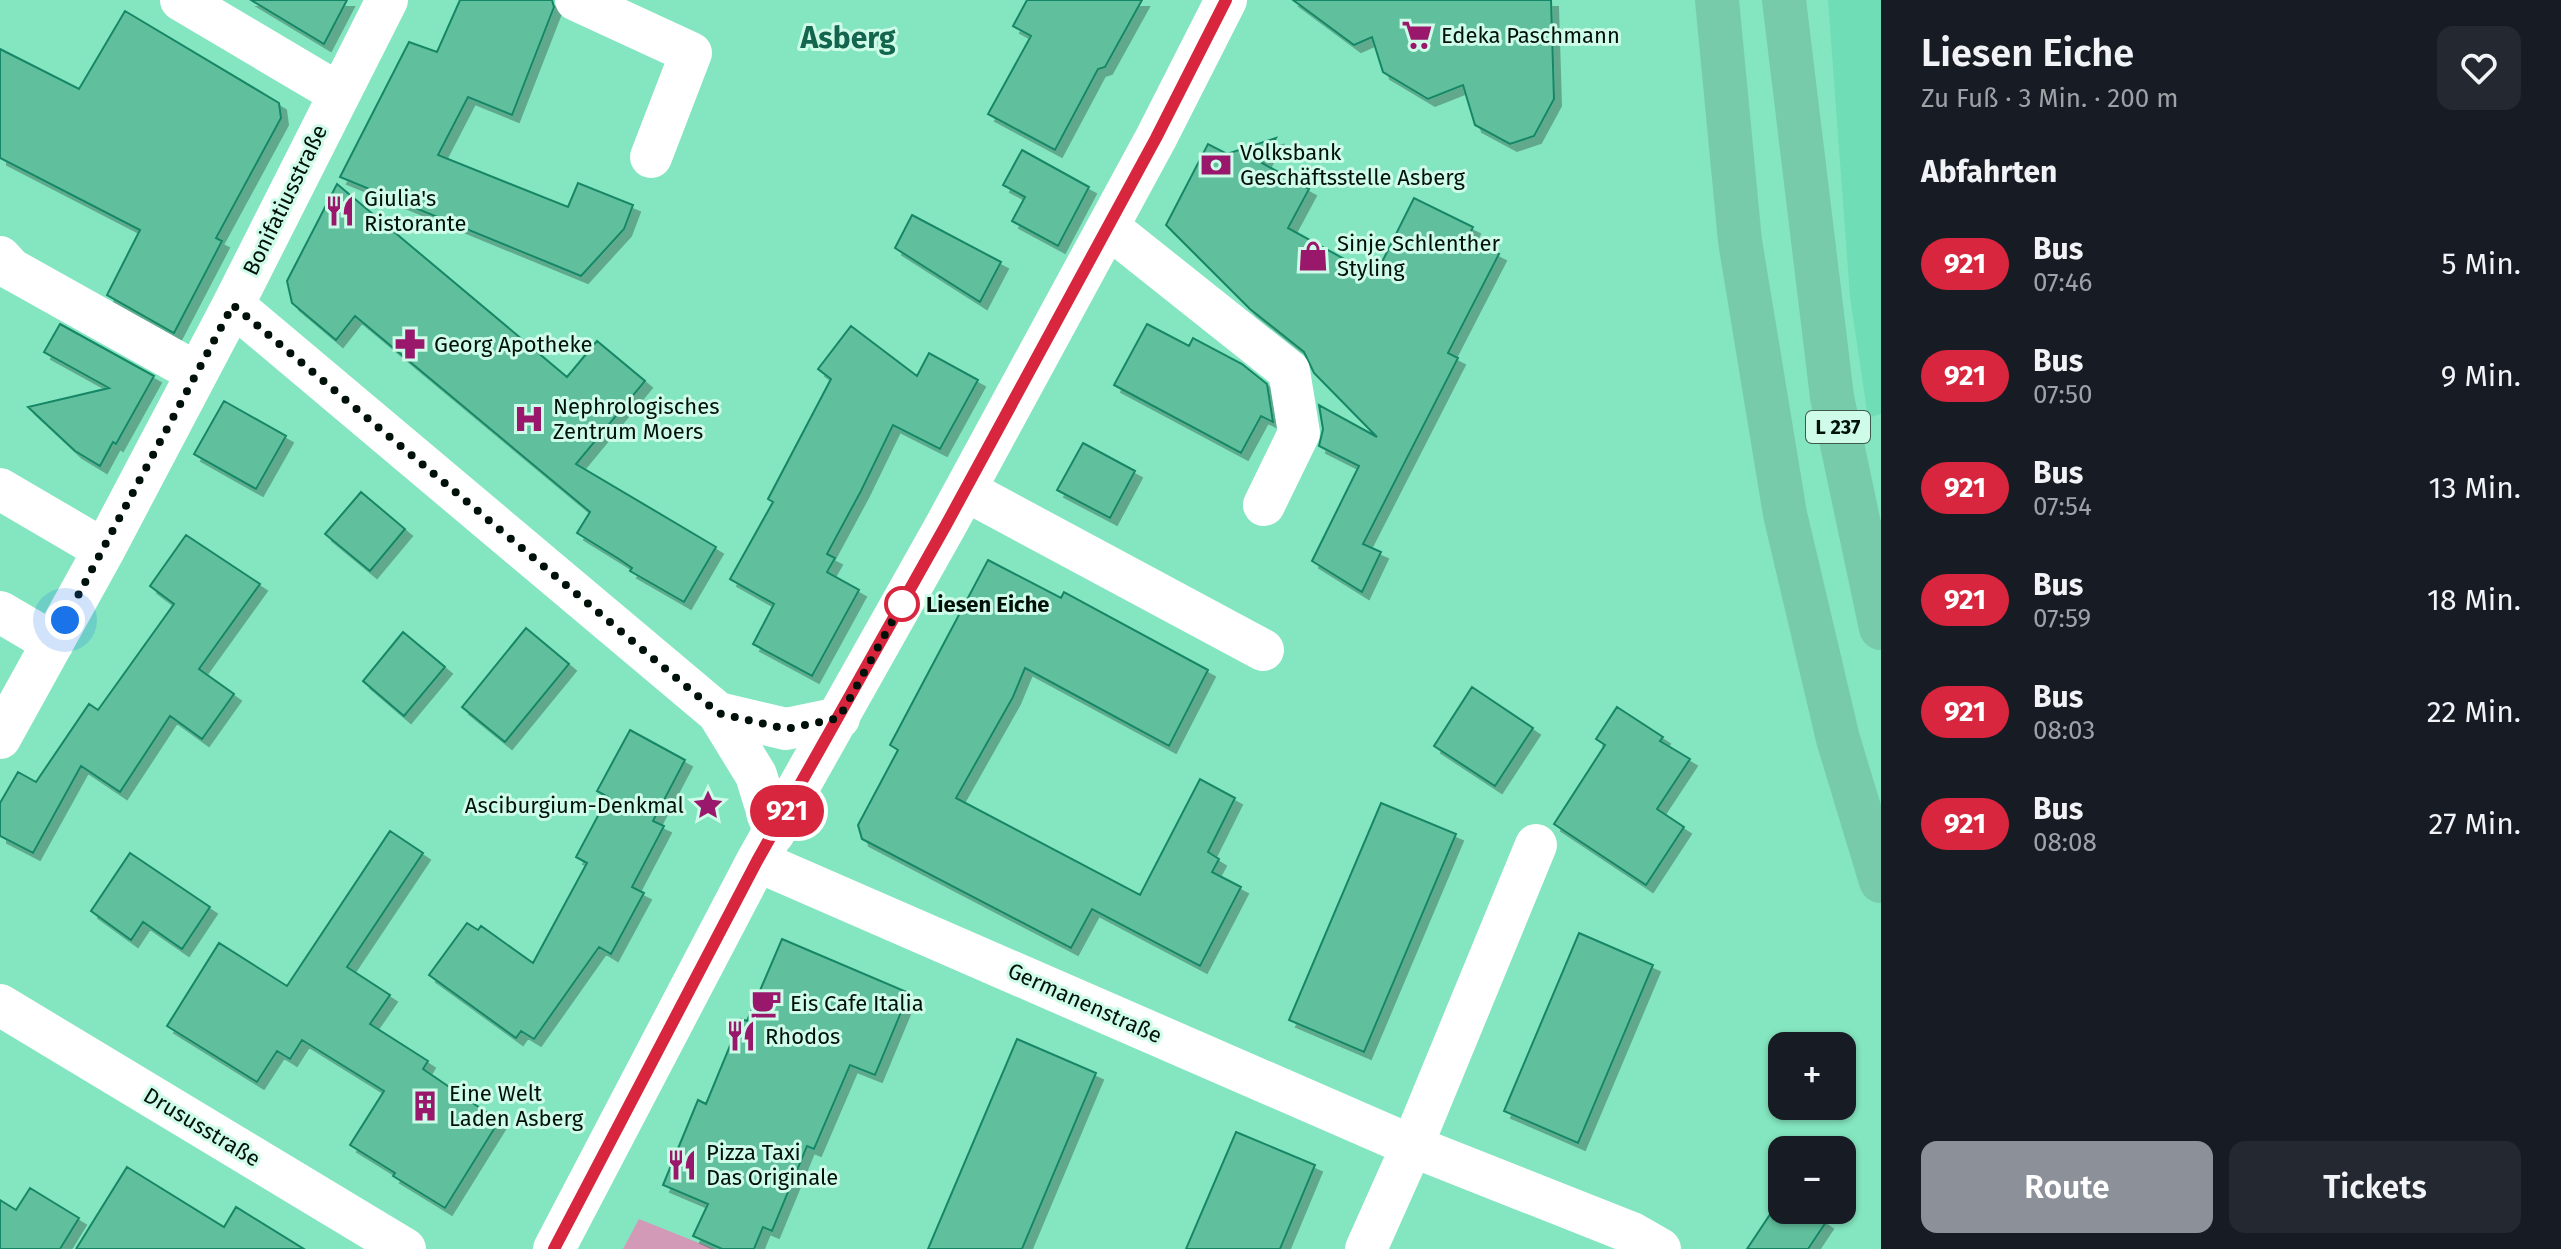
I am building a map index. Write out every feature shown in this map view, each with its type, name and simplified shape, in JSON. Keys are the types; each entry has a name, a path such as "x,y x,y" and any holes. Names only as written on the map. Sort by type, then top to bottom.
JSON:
{"highway":[{"path":"1717,0 1740,241 1785,514 1838,739 1881,881"},
{"name":"L 237","path":"1784,0 1832,397 1881,628"}],"street":[{"path":"181,0 338,93"},
{"name":"Bonifatiusstraße","path":"0,738 104,550 233,305 387,0"},
{"path":"576,0 691,53 651,157"},
{"path":"554,1249 766,847 1108,227 1226,0"},
{"path":"1108,227 1289,371 1299,433 1264,505"},
{"path":"0,257 11,269 197,373"},
{"path":"233,305 718,713 756,775 766,847"},
{"path":"0,489 104,550"},
{"path":"965,490 1263,650"},
{"path":"0,612 53,643"},
{"path":"718,713 786,729 839,718"},
{"path":"1366,1249 1412,1146 1536,845"},
{"name":"Germanenstraße","path":"766,847 1412,1146 1632,1233 1660,1249"},
{"name":"Drususstraße","path":"0,1005 405,1249"}],"shaded area":[{"path":"1828,0 1881,0 1881,414 1868,418 1850,297"},
{"path":"639,1219 714,1249 623,1249"}],"building":[{"path":"251,0 347,0 324,44"},
{"path":"460,0 552,0 554,7 512,115 468,97 438,155 568,207 578,183 633,205 624,229 581,276 340,177 409,42 437,52"},
{"path":"1027,0 1142,0 1105,67 1098,69 1055,150 988,114 1031,36 1013,26"},
{"path":"1293,0 1551,0 1554,99 1534,136 1510,144 1475,125 1463,85 1428,99 1383,72 1372,37 1354,45"},
{"path":"125,11 279,103 281,118 216,238 222,241 174,333 107,295 140,230 0,158 0,49 79,89"},
{"path":"1276,138 1262,163 1309,189 1288,228 1375,276 1414,198 1473,227 1468,238 1499,254 1448,353 1458,358 1363,544 1381,552 1362,592 1312,561 1359,466 1319,446 1323,429 1319,405 1377,437 1314,373 1304,352 1250,309 1166,225 1208,144 1227,154"},
{"path":"1022,150 1089,187 1058,246 1012,221 1025,197 1003,185"},
{"path":"337,184 567,377 597,341 645,381 576,464 716,547 684,602 630,571 632,568 577,533 590,512 355,316 336,340 292,303 287,281"},
{"path":"912,215 1001,262 980,302 895,248"},
{"path":"60,324 154,376 116,444 113,442 100,466 75,451 28,407 109,388 44,352"},
{"path":"1147,324 1189,346 1193,338 1242,364 1267,384 1273,422 1261,416 1241,453 1114,385"},
{"path":"851,326 917,376 929,353 978,380 940,449 893,425 827,554 835,558 827,572 859,590 812,676 753,644 774,604 730,579 773,502 768,499 831,379 818,369"},
{"path":"224,401 286,436 256,489 194,454"},
{"path":"1083,443 1135,471 1110,518 1057,490"},
{"path":"361,492 405,529 370,571 325,534"},
{"path":"186,535 260,584 199,669 234,694 202,739 170,716 120,792 81,766 33,853 0,836 0,803 18,772 36,782 89,704 98,710 174,604 150,586"},
{"path":"988,560 1061,598 1064,592 1208,670 1169,746 1025,668 1013,697 956,798 1140,895 1200,779 1235,798 1208,852 1219,859 1212,872 1241,887 1200,966 1092,909 1071,948 862,839 858,825 898,750 890,745"},
{"path":"526,628 569,664 505,742 462,707"},
{"path":"403,632 445,667 404,716 363,681"},
{"path":"1472,687 1533,728 1495,786 1434,746"},
{"path":"1617,707 1663,737 1660,741 1690,759 1657,809 1684,827 1646,885 1554,824 1605,745 1596,739"},
{"path":"630,730 685,760 653,821 664,826 632,887 644,893 611,954 599,947 534,1039 521,1031 516,1038 429,975 467,923 478,930 481,926 533,963 587,863 576,857 608,797 597,791"},
{"path":"1381,803 1456,834 1364,1052 1289,1020"},
{"path":"390,831 423,853 347,967 390,995 370,1024 428,1061 423,1069 499,1121 445,1208 350,1145 384,1091 302,1040 290,1059 277,1051 257,1082 167,1026 219,943 287,986"},
{"path":"130,853 210,907 182,949 143,922 131,940 91,911"},
{"path":"1579,933 1653,965 1578,1143 1504,1111"},
{"path":"782,939 909,993 875,1075 850,1065 814,1149 807,1146 772,1231 763,1227 754,1249 722,1249 693,1236 708,1204 663,1185 698,1100 706,1104 741,1019 747,1021"},
{"path":"1017,1039 1096,1073 1022,1249 928,1249"},
{"path":"1236,1132 1315,1165 1280,1249 1186,1249"},
{"path":"127,1167 224,1227 236,1207 304,1249 76,1249"},
{"path":"30,1188 79,1218 60,1249 0,1249 0,1200 16,1210"},
{"path":"1768,1218 1768,1224 1825,1224 1808,1249 1747,1249"}],"bus line":[{"name":"921","path":"554,1249 757,861 946,525 1156,138 1226,0"}],"place":[{"name":"Edeka Paschmann","path":"1417,35"},
{"name":"Volksbank Geschäftsstelle Asberg","path":"1216,165"},
{"name":"Giulia's Ristorante","path":"340,211"},
{"name":"Sinje Schlenther Styling","path":"1313,256"},
{"name":"Georg Apotheke","path":"410,344"},
{"name":"Nephrologisches Zentrum Moers","path":"529,419"},
{"name":"Liesen Eiche","path":"902,604"},
{"name":"Asciburgium-Denkmal","path":"708,805"},
{"name":"Eis Cafe Italia","path":"766,1003"},
{"name":"Rhodos","path":"741,1036"},
{"name":"Eine Welt Laden Asberg","path":"425,1106"},
{"name":"Pizza Taxi Das Originale","path":"682,1165"}],"district":[{"name":"Asberg","path":"848,38"}],"route":[{"path":"65,620 233,305 718,713 786,729 839,718 904,600 902,604"}]}
